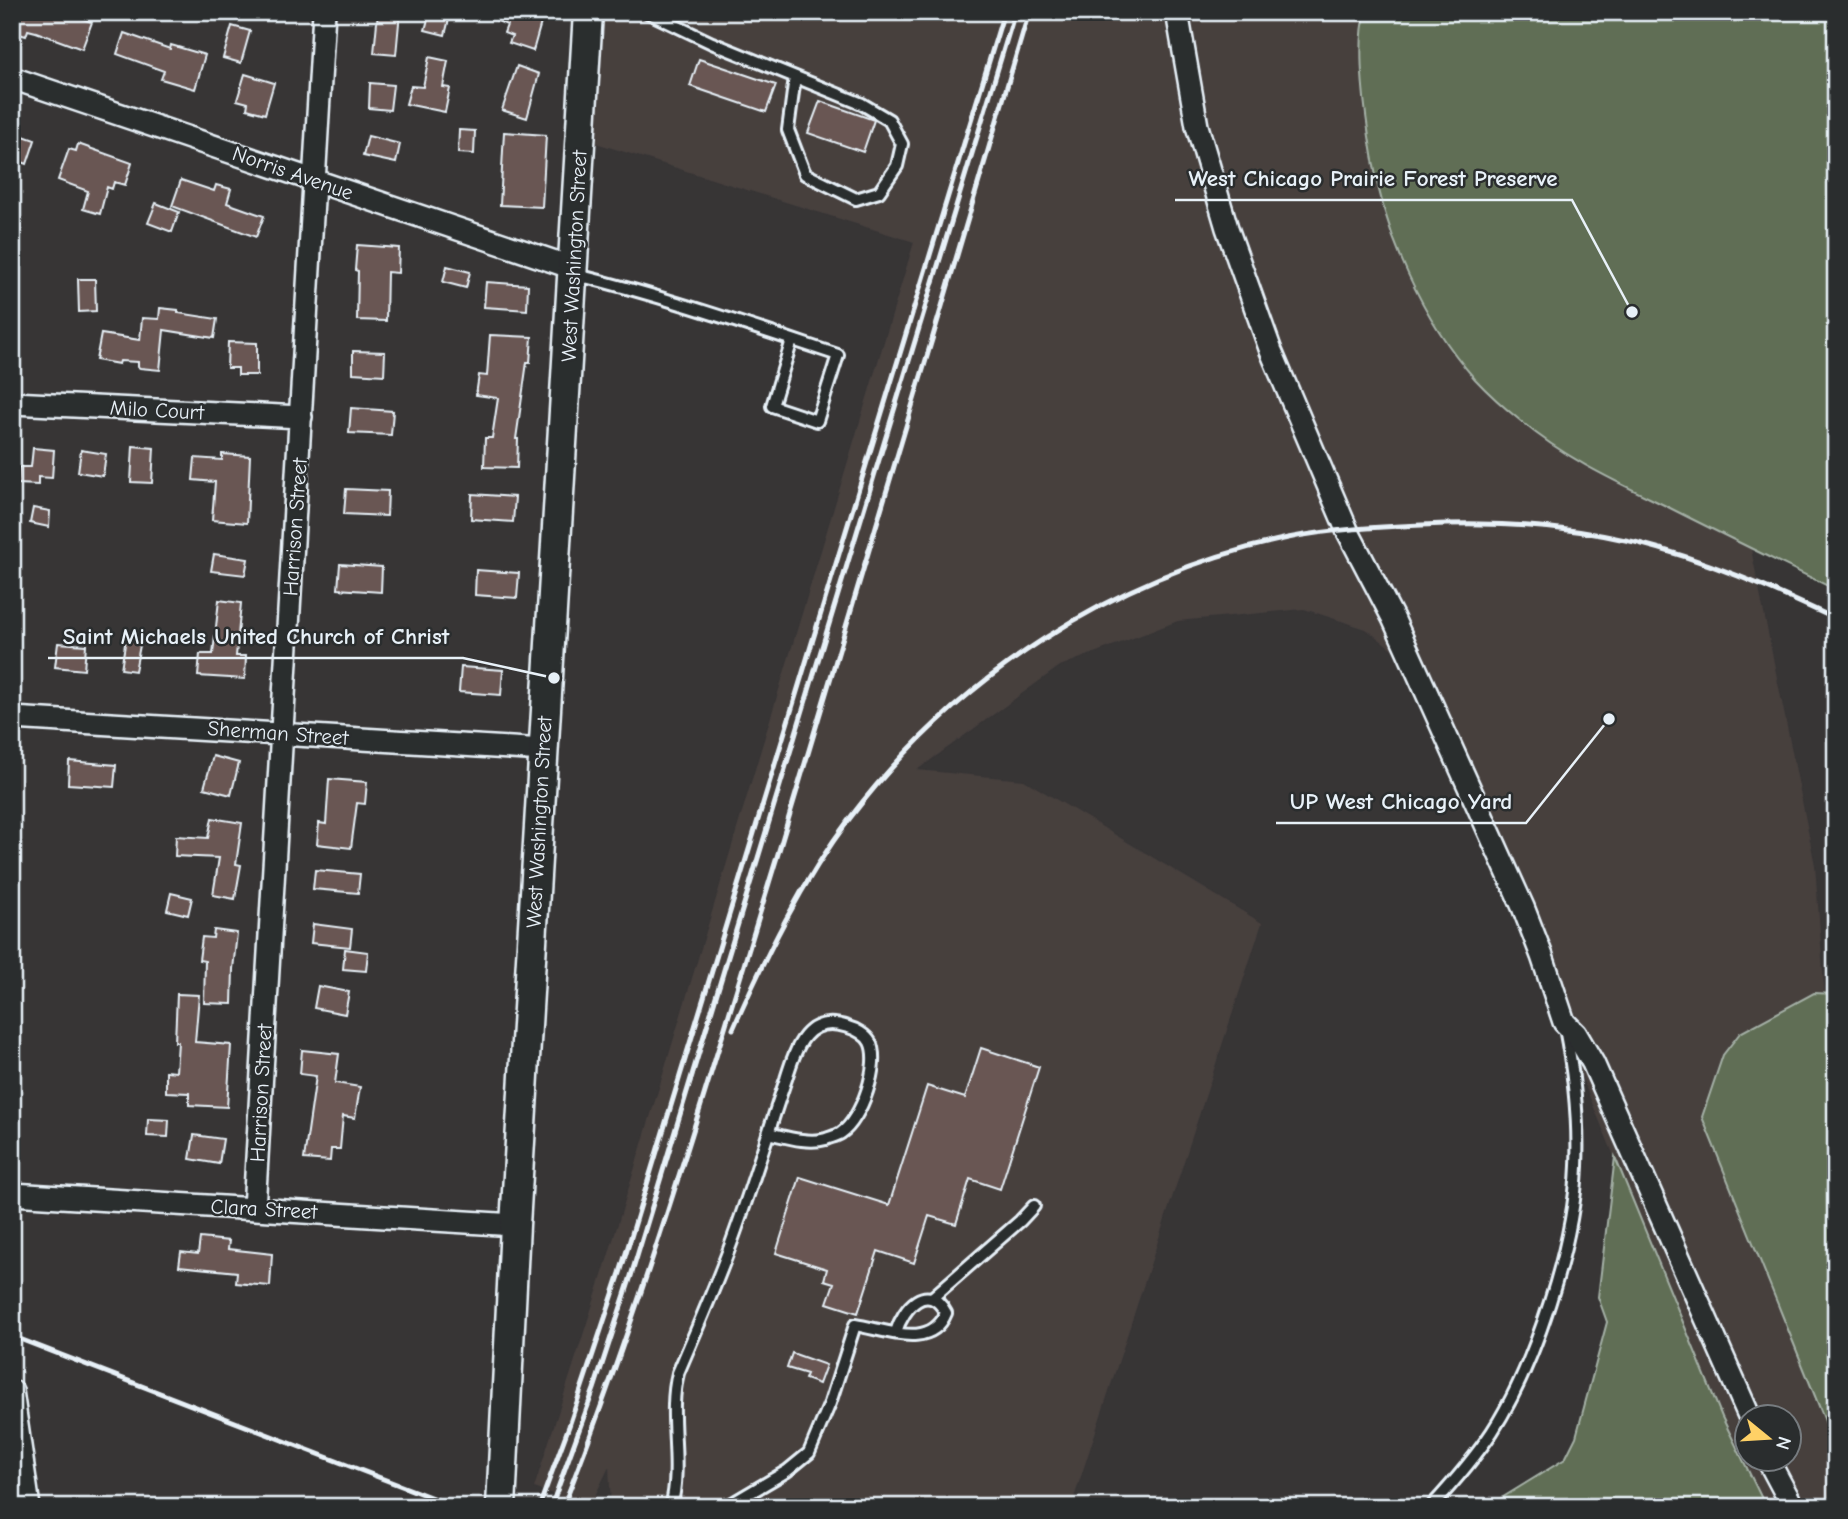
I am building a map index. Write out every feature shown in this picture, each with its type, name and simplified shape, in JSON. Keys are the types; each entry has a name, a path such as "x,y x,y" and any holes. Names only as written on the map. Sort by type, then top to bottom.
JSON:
{"main road":[{"name":"West Washington Street","path":"501,1507 515,1225 588,12"}],"street":[{"name":"Harrison Street","path":"254,1209 324,12"},
{"path":"1177,12 1197,126 1230,239 1270,351 1347,530 1393,618 1523,907 1564,1022 1576,1034 1593,1063 1744,1404"},
{"name":"Norris Avenue","path":"12,78 573,271"},
{"name":"Milo Court","path":"12,403 301,417"},
{"name":"Sherman Street","path":"12,718 544,750"},
{"name":"Clara Street","path":"12,1194 515,1225"},
{"path":"12,1391 29,1507"},
{"path":"1775,1474 1793,1507"}],"lane":[{"path":"647,12 712,43 862,104 889,120 902,144 897,166 879,192 856,200 805,174 788,131 795,77"},
{"path":"573,271 696,309 792,340 838,355 817,421 772,406 792,340"},
{"path":"1431,1507 1467,1467 1492,1431 1514,1390 1534,1348 1564,1249 1571,1223 1577,1167 1577,1113 1572,1063 1564,1022"},
{"path":"671,1507 675,1488 675,1383 735,1232 796,1048 811,1028 824,1024 840,1024 856,1029 869,1040 873,1071 858,1111 842,1133 823,1140 808,1140 768,1133"},
{"path":"933,1297 1034,1206"},
{"path":"726,1507 787,1471 808,1453 830,1403 855,1325 908,1335 928,1334 941,1325 946,1313 940,1302 933,1297 925,1297 906,1309 896,1332"}],"shaded area":[{"path":"595,12 1366,12 1363,21 1363,67 1367,125 1375,178 1394,236 1417,291 1442,334 1475,379 1524,424 1596,472 1751,549 1815,865 1829,1050 1836,1304 1836,1507 1766,1507 1750,1474 1802,1474 1802,1404 1732,1404 1732,1437 1410,663 1366,629 1304,609 1178,621 1060,666 917,770 1024,780 1262,923 1071,1507 611,1507 609,1467 590,1506 534,1488 607,1260 914,242 586,140"}],"green space":[{"path":"1366,12 1836,12 1836,590 1573,458 1538,435 1475,379 1438,330 1422,303 1396,245 1386,215 1372,155 1361,63"},
{"path":"1814,993 1836,994 1836,1448 1702,1117 1723,1055 1740,1033"},
{"path":"1615,1157 1732,1437 1732,1474 1750,1474 1766,1507 1487,1507 1565,1459 1576,1437 1607,1322 1598,1297"}],"building":[{"path":"19,12 63,12 92,22 82,49 28,30 26,36 12,32"},
{"path":"378,12 400,12 396,55 374,53"},
{"path":"430,12 450,15 445,35 425,30"},
{"path":"477,12 523,12 542,19 533,51 509,43 512,36 504,33 507,25"},
{"path":"232,26 250,31 241,63 223,58"},
{"path":"124,33 170,49 171,45 205,55 195,89 161,79 164,71 117,54"},
{"path":"429,57 448,61 443,87 450,88 445,112 406,104 411,86 423,87"},
{"path":"699,59 776,85 766,112 690,86"},
{"path":"517,66 539,74 527,118 502,110"},
{"path":"245,74 274,83 265,114 247,109 248,103 237,100"},
{"path":"370,83 393,85 390,110 369,108"},
{"path":"820,101 874,120 863,152 808,133"},
{"path":"459,130 475,131 474,154 458,153"},
{"path":"12,132 35,140 27,164 12,158"},
{"path":"504,132 546,135 542,207 500,205"},
{"path":"368,136 400,144 396,163 363,156"},
{"path":"78,144 132,163 125,185 114,182 112,189 107,187 100,214 83,209 88,191 58,180 69,149 76,151"},
{"path":"181,180 214,191 216,185 231,189 227,203 264,216 256,237 172,206"},
{"path":"156,203 179,212 172,232 148,223"},
{"path":"357,245 399,248 398,273 387,272 386,321 357,320"},
{"path":"447,266 470,272 466,288 443,282"},
{"path":"78,279 95,279 96,311 79,312"},
{"path":"486,282 528,285 527,310 484,307"},
{"path":"160,308 217,319 214,338 164,330 160,370 140,368 138,362 120,361 119,364 96,360 101,334 140,340 142,318 159,319"},
{"path":"490,335 532,337 516,439 517,468 484,467 485,438 492,438 498,398 476,395 479,375 487,376"},
{"path":"228,342 257,343 257,375 238,375 238,368 227,368"},
{"path":"353,351 385,352 384,375 353,373"},
{"path":"351,408 393,411 391,435 349,433"},
{"path":"133,446 154,448 152,483 131,482"},
{"path":"33,448 54,450 52,478 38,477 38,485 18,484 19,467 31,467"},
{"path":"81,450 106,454 103,476 78,472"},
{"path":"222,454 250,456 247,523 212,520 215,482 193,480 195,458 222,460"},
{"path":"346,489 388,491 387,516 344,514"},
{"path":"472,494 515,497 513,522 471,519"},
{"path":"33,508 50,511 49,527 30,523"},
{"path":"214,554 248,559 245,575 211,571"},
{"path":"340,564 382,567 381,592 338,589"},
{"path":"476,570 519,573 517,598 475,595"},
{"path":"219,600 241,603 236,656 246,656 245,679 198,676 200,654 213,654"},
{"path":"127,632 142,635 135,671 121,669"},
{"path":"58,643 86,645 84,670 55,667"},
{"path":"461,667 503,670 501,695 459,692"},
{"path":"213,756 239,763 231,795 204,788"},
{"path":"69,761 116,765 114,787 68,784"},
{"path":"329,779 367,782 365,804 357,803 351,848 317,844 319,823 326,824"},
{"path":"212,818 242,823 236,864 241,865 235,899 213,895 219,858 175,856 176,836 208,838"},
{"path":"315,870 360,874 358,893 313,889"},
{"path":"171,893 192,898 188,915 167,910"},
{"path":"313,924 352,929 350,947 311,943"},
{"path":"214,930 237,933 232,1004 204,1003 205,961 199,960 202,937 213,938"},
{"path":"345,949 368,952 366,971 343,969"},
{"path":"318,986 349,992 345,1014 314,1008"},
{"path":"177,994 199,995 195,1042 231,1045 227,1107 189,1105 189,1093 166,1092 166,1071 176,1072"},
{"path":"981,1048 1039,1067 1000,1189 970,1179 956,1224 929,1216 914,1263 878,1251 858,1313 827,1303 834,1283 824,1280 827,1269 776,1253 800,1177 889,1205 927,1086 965,1098"},
{"path":"302,1050 339,1054 335,1083 360,1087 355,1118 343,1116 340,1149 331,1149 330,1161 304,1159 316,1076 300,1074"},
{"path":"148,1119 169,1120 168,1137 147,1136"},
{"path":"194,1135 223,1139 219,1164 190,1159"},
{"path":"200,1238 229,1241 228,1249 272,1254 270,1286 236,1283 237,1272 179,1266 181,1252 198,1254"},
{"path":"792,1353 826,1365 819,1384 805,1379 807,1374 787,1368"}],"railway":[{"path":"539,1507 620,1273 1004,12"},
{"path":"551,1507 631,1276 1015,12"},
{"path":"563,1507 594,1427 650,1265 702,1102 841,646 1029,12"},
{"path":"733,1029 800,894 850,818 892,767 939,720 990,677 1044,639 1102,605 1162,577 1224,555 1321,532 1449,524 1502,524 1583,532 1661,549 1737,576 1836,619"},
{"path":"12,1336 456,1507"}],"place":[{"name":"West Chicago Prairie Forest Preserve","path":"1632,312"},
{"name":"Saint Michaels United Church of Christ","path":"554,678"},
{"name":"UP West Chicago Yard","path":"1609,719"}]}
